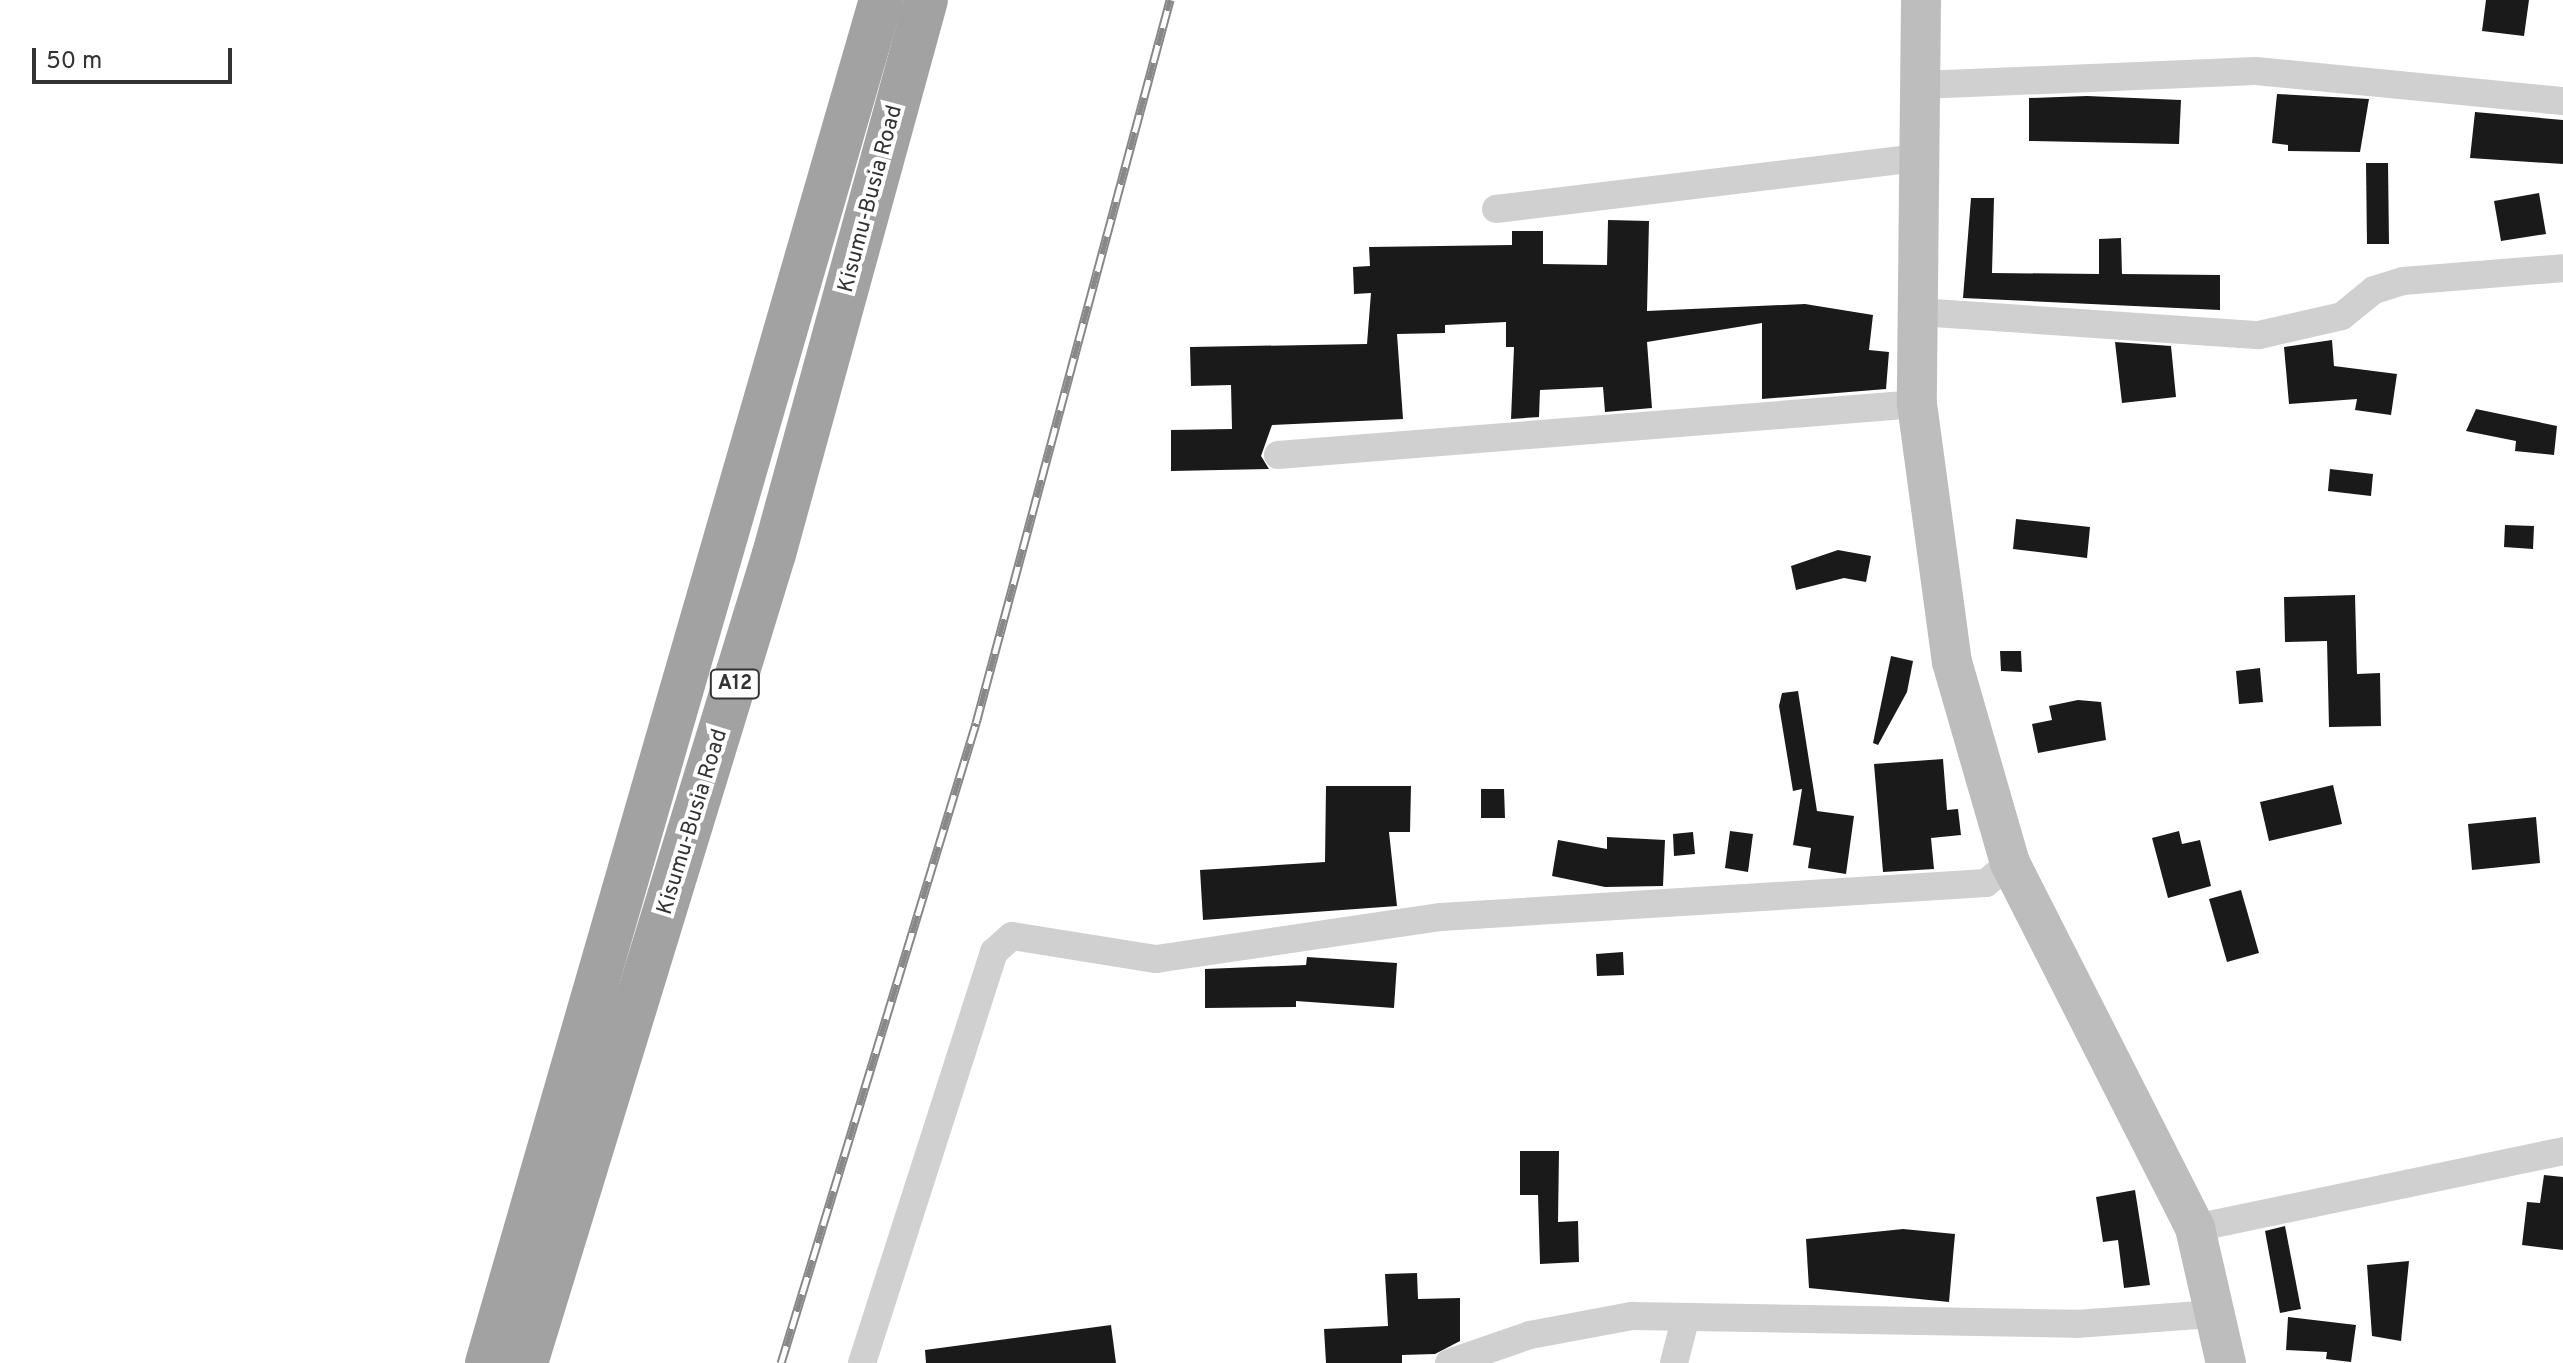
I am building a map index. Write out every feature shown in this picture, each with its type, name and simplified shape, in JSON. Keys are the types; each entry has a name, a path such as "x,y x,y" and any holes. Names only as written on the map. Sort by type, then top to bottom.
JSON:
{"highway":[{"name":"Kisumu-Busia Road","path":"487,1363 881,0"},
{"name":"Kisumu-Busia Road","path":"526,1363 774,554 926,0"}],"main road":[{"path":"1921,0 1922,85 1916,158 1917,404 1938,596 2010,863 2152,1130 2195,1228 2211,1314 2226,1363"}],"street":[{"path":"1922,85 2256,71 2563,101"},
{"path":"1496,209 1916,158"},
{"path":"1919,312 2259,335 2342,316 2374,290 2403,281 2563,268"},
{"path":"1278,455 1917,404"},
{"path":"862,1363 994,952 1012,936 1156,959 1441,917 1986,883 2010,863"},
{"path":"2195,1228 2563,1151"},
{"path":"1449,1363 1530,1335 1632,1316 1685,1320 2076,1324 2211,1314"},
{"path":"1674,1363 1685,1320"}],"building":[{"path":"2486,0 2529,0 2524,36 2482,31"},
{"path":"2277,94 2369,99 2360,152 2288,151 2288,145 2272,143"},
{"path":"2087,96 2181,100 2179,144 2029,141 2029,98"},
{"path":"2475,112 2563,120 2563,164 2470,158"},
{"path":"2366,163 2388,163 2389,244 2367,244"},
{"path":"2539,193 2546,234 2501,241 2494,201"},
{"path":"1971,198 1994,198 1992,273 2099,274 2099,239 2121,238 2122,274 2220,275 2220,310 1963,298"},
{"path":"1608,220 1649,221 1647,311 1805,304 1873,315 1869,350 1889,352 1886,389 1762,399 1762,323 1647,342 1652,408 1605,412 1603,387 1540,390 1539,417 1511,419 1514,347 1506,347 1506,322 1445,325 1445,333 1397,334 1403,419 1272,425 1261,456 1269,469 1171,471 1171,430 1232,429 1231,385 1191,386 1190,347 1367,344 1371,293 1354,294 1353,267 1370,266 1369,247 1512,245 1512,231 1543,231 1543,264 1607,265"},
{"path":"2332,340 2334,366 2397,374 2391,415 2355,410 2357,399 2289,404 2284,347"},
{"path":"2115,342 2171,346 2176,397 2122,403"},
{"path":"2476,409 2557,426 2554,455 2515,451 2516,441 2466,431"},
{"path":"2330,469 2373,474 2371,496 2328,491"},
{"path":"2016,519 2090,527 2087,558 2013,549"},
{"path":"2505,525 2534,526 2533,549 2504,547"},
{"path":"1838,550 1871,556 1866,582 1844,578 1796,590 1791,566"},
{"path":"2355,595 2357,674 2380,673 2381,726 2329,727 2327,641 2285,642 2284,597"},
{"path":"2000,651 2021,651 2022,672 2001,671"},
{"path":"1891,656 1913,661 1907,692 1878,745 1873,743"},
{"path":"2260,668 2263,702 2239,704 2236,671"},
{"path":"1798,691 1817,811 1854,816 1846,874 1808,868 1811,848 1793,845 1802,789 1793,791 1779,706 1782,693"},
{"path":"2078,700 2101,702 2106,740 2038,753 2032,724 2052,720 2049,706"},
{"path":"1943,759 1947,810 1958,809 1961,835 1931,838 1934,869 1883,872 1874,764"},
{"path":"2333,785 2342,824 2269,841 2260,802"},
{"path":"1326,786 1411,786 1410,832 1389,832 1397,906 1203,920 1200,870 1325,862"},
{"path":"1481,789 1504,789 1505,818 1481,818"},
{"path":"2536,817 2540,863 2472,870 2468,824"},
{"path":"1730,831 1753,834 1748,872 1725,868"},
{"path":"2179,831 2182,844 2200,840 2211,886 2168,898 2152,838"},
{"path":"1693,832 1695,854 1674,856 1673,834"},
{"path":"1607,837 1665,840 1663,886 1605,887 1552,876 1558,840 1607,849"},
{"path":"2241,890 2259,953 2227,962 2209,899"},
{"path":"1623,952 1624,975 1597,976 1596,954"},
{"path":"1307,957 1397,963 1394,1008 1296,1001 1296,1007 1205,1008 1205,969 1306,965"},
{"path":"1520,1151 1559,1151 1558,1222 1578,1221 1579,1262 1540,1264 1538,1195 1520,1195"},
{"path":"2544,1175 2563,1177 2563,1250 2522,1245 2527,1202 2540,1203"},
{"path":"2135,1190 2150,1285 2124,1288 2118,1240 2103,1242 2096,1197"},
{"path":"2285,1226 2301,1309 2280,1313 2265,1231"},
{"path":"1903,1229 1955,1234 1949,1302 1809,1288 1806,1239"},
{"path":"2409,1261 2401,1341 2372,1336 2367,1265"},
{"path":"1417,1273 1418,1299 1460,1298 1460,1341 1435,1354 1402,1355 1402,1363 1326,1363 1324,1329 1388,1326 1385,1274"},
{"path":"2288,1317 2356,1325 2351,1362 2326,1359 2327,1352 2286,1350"},
{"path":"1111,1325 1116,1363 926,1363 925,1350"}],"railway":[{"path":"781,1363 976,723 1170,0"}]}
